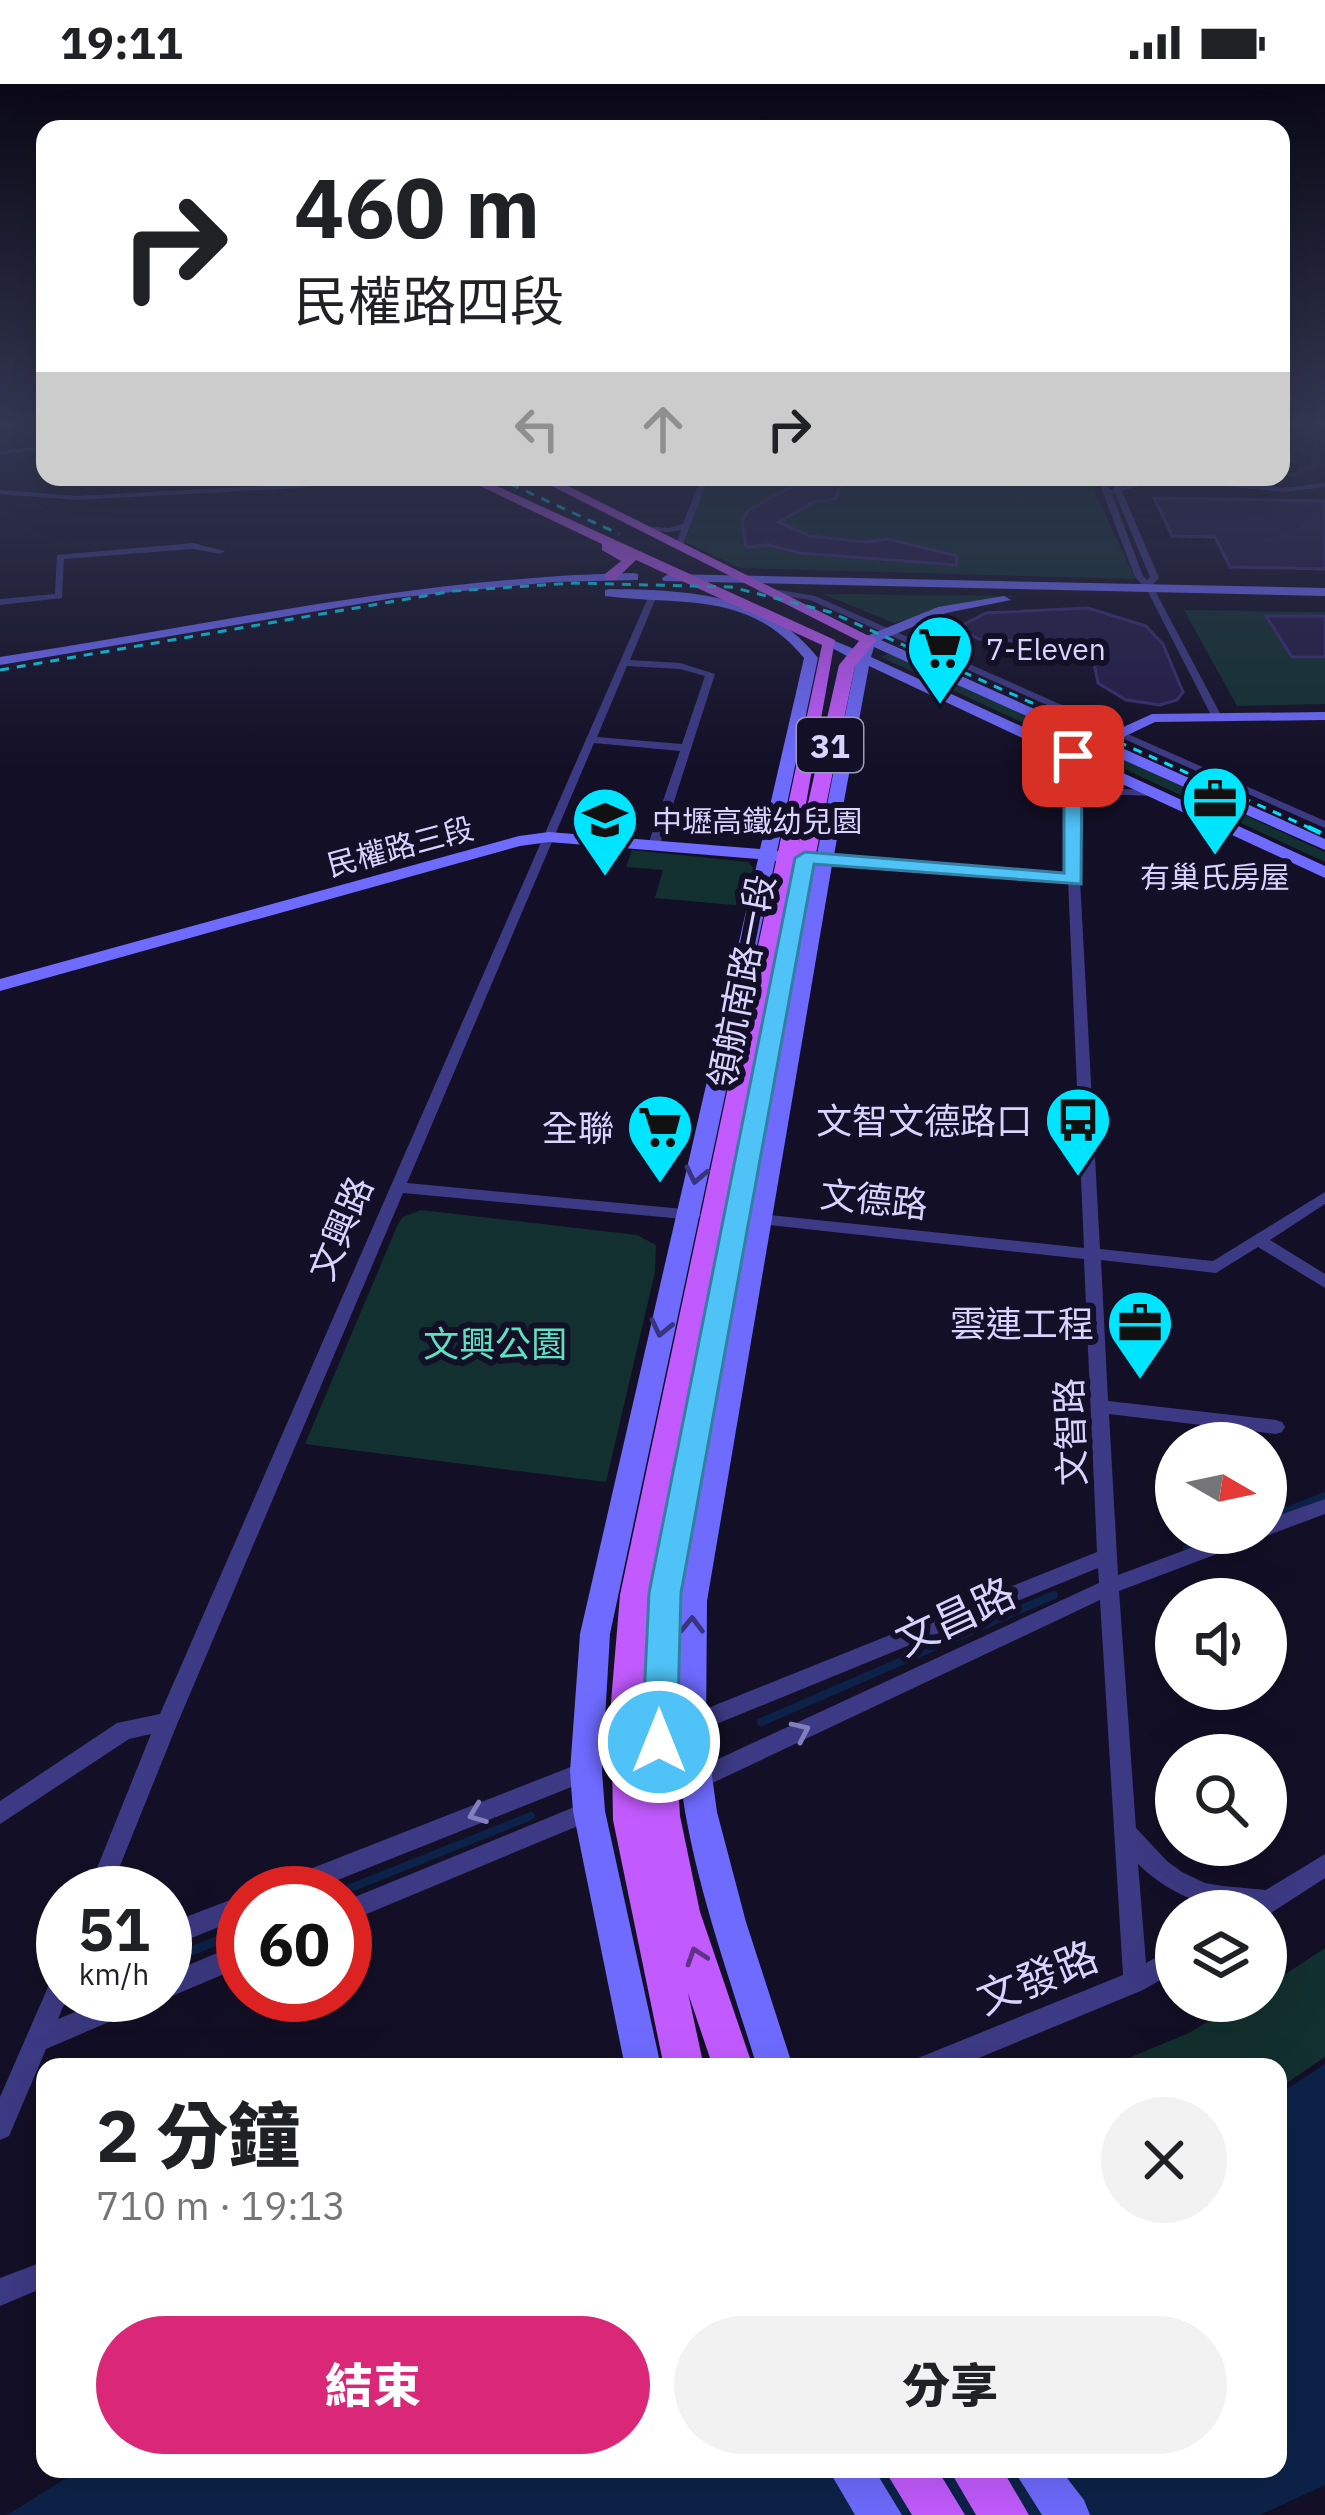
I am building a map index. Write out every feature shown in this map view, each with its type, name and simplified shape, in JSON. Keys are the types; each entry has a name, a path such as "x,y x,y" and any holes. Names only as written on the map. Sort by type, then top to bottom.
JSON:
{"main road":[{"path":"589,537 696,579"},
{"path":"603,537 830,643"},
{"path":"654,537 869,646"},
{"path":"659,537 677,548"},
{"path":"597,541 647,557"},
{"path":"597,541 630,561 610,585"},
{"name":"31","path":"825,667 830,643"},
{"name":"領航南路一段","path":"796,857 847,665 869,646"},
{"name":"領航南路一段","path":"682,2058 631,1820 628,1702 636,1594 724,1217 796,857 825,667"},
{"name":"領航南路一段","path":"724,1217 665,1593 658,1705 662,1816 679,1899 730,2058"},
{"path":"914,2478 941,2515"},
{"path":"979,2478 1005,2515"}],"street":[{"path":"677,548 681,537"},
{"path":"1124,537 1141,580 1152,592 1217,717"},
{"path":"1138,537 1155,578 1152,592"},
{"path":"0,602 62,593 61,557 193,546 221,551"},
{"path":"0,661 369,596 511,580 610,585 696,579 1325,595"},
{"path":"610,585 731,604 788,633 811,658 804,692"},
{"path":"0,674 455,597 714,590 1152,592"},
{"path":"1016,598 1098,600 1152,592"},
{"name":"文興路","path":"109,1866 167,1721 654,593"},
{"path":"869,646 943,610 1040,593 1098,600"},
{"path":"830,643 869,646 1121,735 1325,824"},
{"path":"869,646 931,690 1325,873"},
{"path":"869,646 1325,845"},
{"name":"領航南路一段","path":"772,2058 721,1893 695,1780 690,1725 693,1601 724,1217 796,857 869,646"},
{"path":"624,663 680,666 710,674 654,845"},
{"name":"31","path":"804,692 825,667"},
{"path":"854,695 879,687 931,690"},
{"name":"領航南路一段","path":"796,857 804,692"},
{"path":"1073,756 1152,718 1325,716"},
{"path":"592,740 687,748"},
{"path":"1073,756 1074,880"},
{"path":"1074,801 1083,794 1110,789 1153,793"},
{"name":"民權路三段","path":"0,985 497,847 549,837 1074,880"},
{"name":"文智路","path":"1074,880 1107,1556 1135,1982"},
{"name":"文德路","path":"397,1187 1216,1267 1325,1197"},
{"name":"領航南路一段","path":"641,2058 589,1811 586,1771 602,1588 724,1217"},
{"path":"1260,1241 1325,1282"},
{"path":"1102,1407 1232,1422"},
{"path":"1287,1520 1325,1506"},
{"name":"文昌路","path":"695,1780 1111,1586 1196,1554"},
{"name":"文昌路","path":"690,1725 1107,1556"},
{"path":"0,1814 124,1730 167,1721"},
{"path":"345,1866 586,1771"},
{"path":"372,1901 589,1811"},
{"path":"1126,1832 1159,1873 1192,1890"},
{"path":"1287,1891 1325,1865"},
{"name":"文發路","path":"949,2058 1155,1970"},
{"path":"0,2127 45,2022"},
{"path":"37,2040 80,2022"},
{"path":"0,2292 36,2278"},
{"path":"855,2478 881,2515"},
{"path":"1041,2478 1069,2515"}],"green space":[{"path":"687,537 1116,537 1135,579 740,568 685,542"},
{"path":"823,594 1021,596 969,602 894,623"},
{"path":"1184,610 1325,612 1325,704 1237,706"},
{"path":"890,653 1077,739 1069,744 881,657"},
{"path":"1112,754 1325,852 1325,862 1105,760"},
{"path":"632,850 748,862 753,868 745,906 655,898 663,870 626,867"},
{"name":"文興公園","path":"421,1210 637,1235 656,1245 655,1272 606,1482 305,1444 398,1224"},
{"path":"1325,1948 1325,2057 1287,2083 1287,2058 1129,2058 1207,2022 1287,2022 1287,1973"}],"water":[{"path":"1325,2064 1325,2485 1260,2515 7,2515 67,2478 1287,2478 1287,2089"}],"building":[{"path":"745,537 888,539 957,556 956,565 800,553 769,545 746,547"},
{"path":"1215,537 1325,537 1325,569 1230,567"},
{"path":"1088,608 1146,626 1163,644 1183,692 1177,700 1160,705 1126,700 1098,683 1093,659 1037,642 979,639 957,628 986,613"},
{"path":"1266,616 1325,616 1325,657 1292,657"}],"waterway":[{"path":"1287,1511 1325,1496"},
{"path":"761,1722 1054,1595"},
{"path":"372,1879 531,1816"},
{"path":"192,1950 216,1941"}],"railway":[{"path":"0,670 453,591 574,583 731,587 830,612 1314,830"},
{"path":"1308,827 1325,835"}],"place":[{"name":"7-Eleven","path":"940,707"},
{"name":"有巢氏房屋","path":"1215,858"},
{"name":"中壢高鐵幼兒園","path":"605,879"},
{"name":"文智文德路口","path":"1078,1179"},
{"name":"全聯","path":"660,1186"},
{"name":"雲連工程","path":"1140,1382"}],"route":[{"path":"659,1742 665,1593 805,858 1074,880 1073,756"}]}
